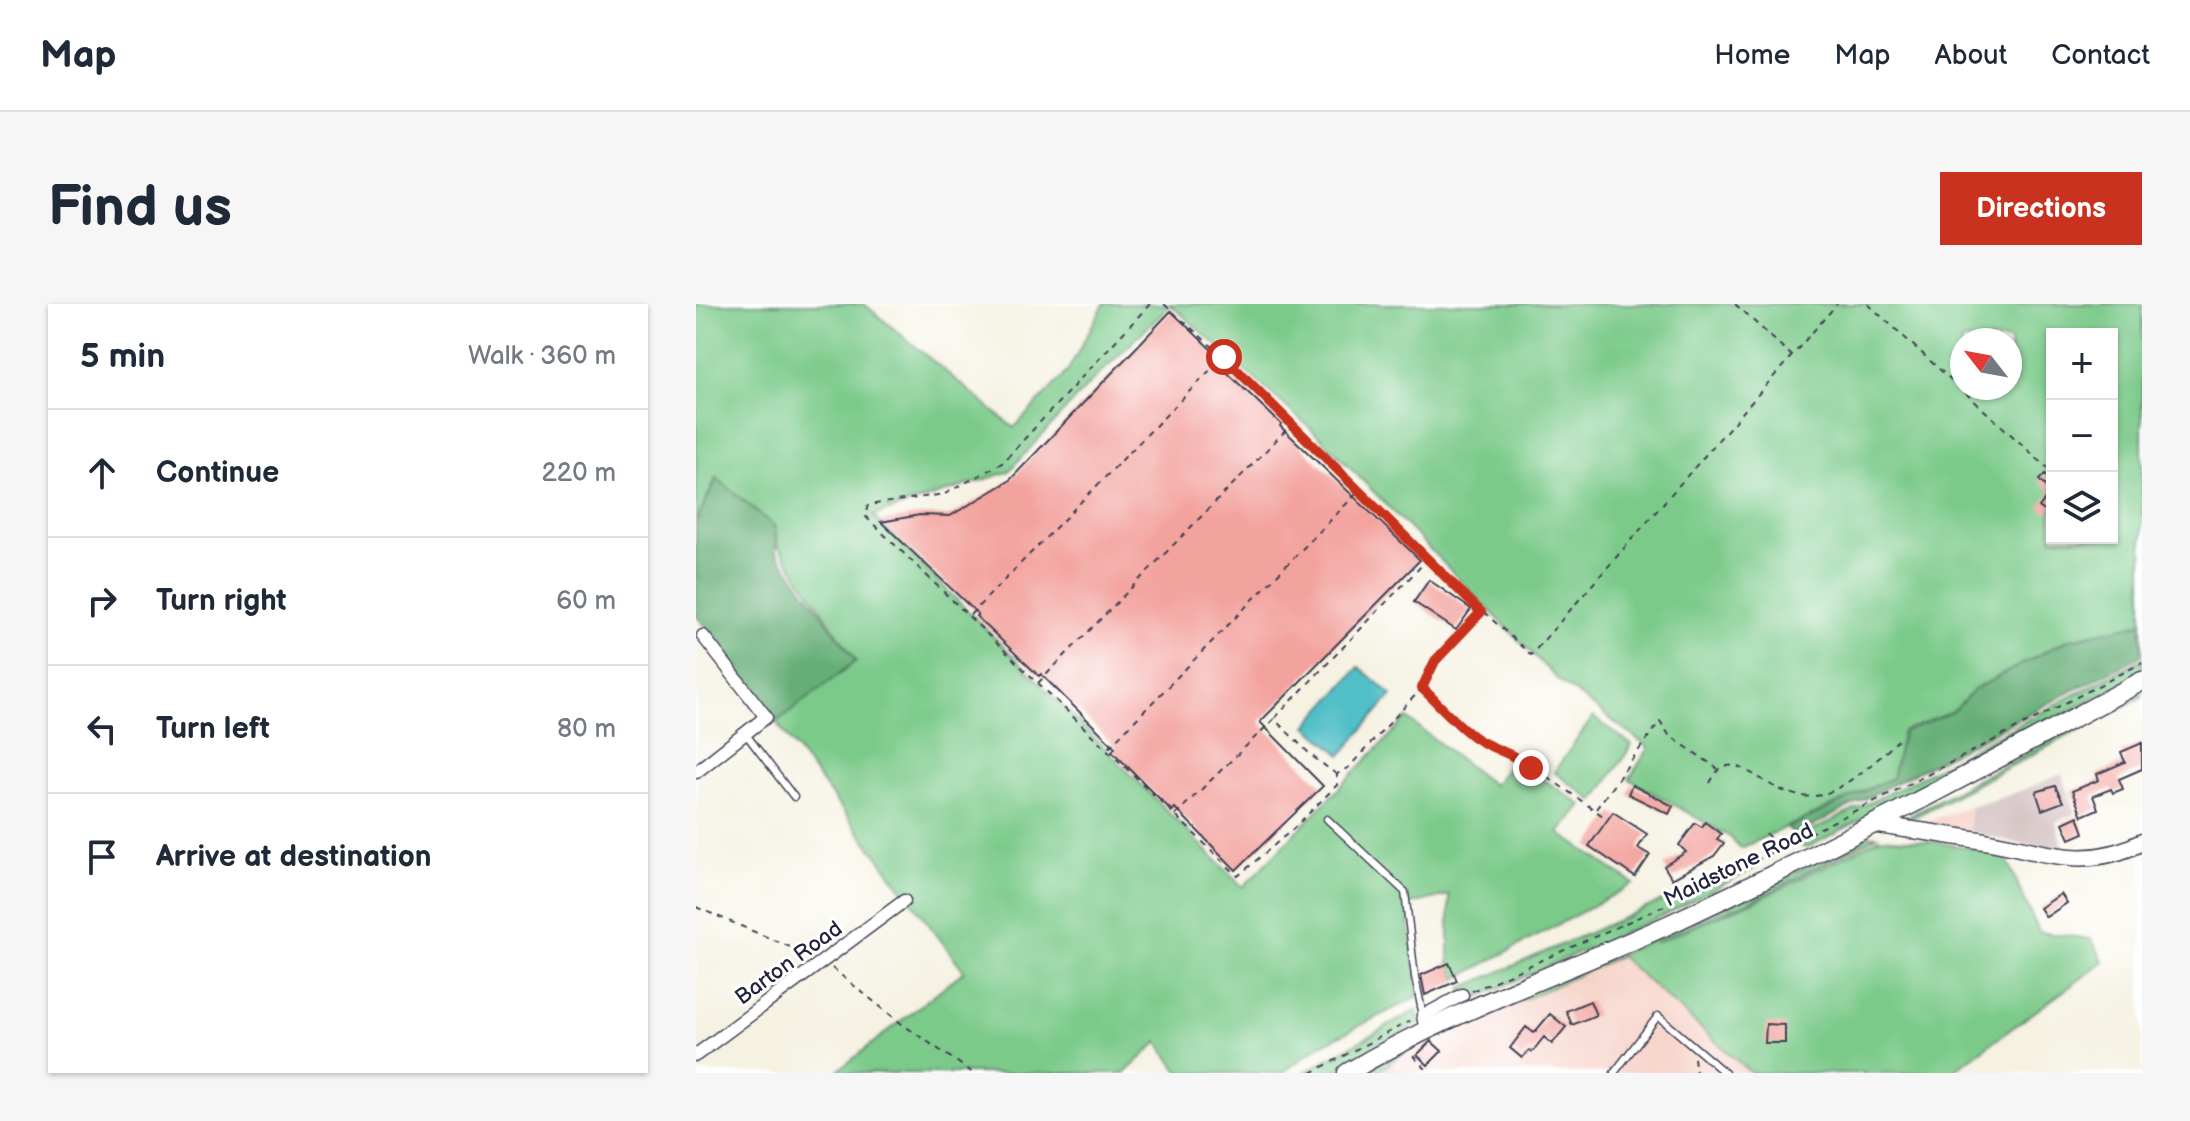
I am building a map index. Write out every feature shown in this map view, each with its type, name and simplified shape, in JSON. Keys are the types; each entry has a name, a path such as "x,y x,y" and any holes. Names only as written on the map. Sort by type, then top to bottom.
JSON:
{"main road":[{"name":"Maidstone Road","path":"1347,1073 1424,1023 1671,923 1872,824 2142,681"}],"street":[{"path":"696,772 766,717 703,636"},
{"path":"1872,824 1991,842 2069,859 2113,854 2142,842"},
{"name":"Barton Road","path":"696,1055 904,901"},
{"path":"1424,1023 1462,995"}],"lane":[{"path":"745,733 794,797"},
{"path":"1327,819 1405,892 1424,1023"},
{"path":"1614,1073 1658,1016 1725,1073"}],"path":[{"path":"1150,304 1002,463 945,494 868,505 865,516 1238,876 1293,829 1337,785 1337,774"},
{"path":"1164,304 1224,357 1481,612 1531,655 1837,304"},
{"path":"1735,304 1793,356"},
{"path":"1868,304 2046,467"},
{"path":"968,617 1224,357"},
{"path":"1037,684 1292,424"},
{"path":"1108,748 1360,490"},
{"path":"1174,816 1274,719 1427,560"},
{"path":"1337,774 1349,767 1422,688 1435,661 1481,612"},
{"path":"1462,995 1752,865 1762,857 2142,663"},
{"path":"1422,688 1474,736 1492,748 1522,759 1603,816"},
{"path":"1274,719 1312,756 1337,774"},
{"path":"1595,811 1660,721 1669,735 1719,770"},
{"path":"1710,783 1719,770 1726,766 1738,766 1778,790 1796,796 1821,795 1858,774 1883,756 1898,740"},
{"path":"1766,833 1775,846"},
{"path":"696,907 824,962 902,1024 973,1073"},
{"path":"1311,1073 1400,1024 1424,1023"},
{"path":"1399,1042 1425,1068 1424,1073"},
{"path":"1693,1049 1696,1073"}],"shaded area":[{"path":"2062,774 2076,813 2056,822 2064,849 2011,842 1969,831 1970,807"},
{"path":"1969,807 1969,831 1914,825"},
{"path":"1620,957 1751,1073 1378,1073 1430,1036 1437,1039"}],"green space":[{"path":"696,304 864,304 1014,428 1067,372 1104,304 2142,304 2142,623 2067,640 1975,689 1954,711 1903,732 1892,778 1741,848 1730,837 1629,779 1649,748 1557,679 1318,435 1171,305 1093,380 1008,472 873,516 1243,887 1407,718 1493,785 1514,760 1582,805 1559,833 1634,884 1456,979 1449,963 1449,895 1407,905 1419,996 1319,1046 1282,1073 1180,1073 1158,1042 1125,1073 835,1073 964,971 776,722 856,661 778,546 775,527 716,478 696,522"},
{"path":"717,478 775,527 776,552 856,661 776,722 696,615 696,522"},
{"path":"2142,623 2142,655 1795,835 1787,828 1892,778 1903,732 1954,711 1975,689 2067,640"},
{"path":"2142,659 2142,673 1807,848 1789,842 1903,786"},
{"path":"2142,692 2142,697 1901,824 1897,822"},
{"path":"1593,717 1632,745 1594,801 1554,772"},
{"path":"1867,835 1877,836 1759,897 1654,943 1760,899 1880,838 1935,842 2004,854 2039,932 2091,939 2104,962 1950,1073 1751,1073 1620,956 1436,1039 1430,1037 1694,922"},
{"path":"1753,859 1757,867 1666,914 1465,1003 1462,988"},
{"path":"1417,1010 1420,1023 1332,1073 1302,1073"},
{"path":"1422,1041 1376,1073 1363,1073 1400,1052"}],"water":[{"path":"1359,667 1392,695 1341,755 1307,726"}],"building":[{"path":"1171,311 1217,355 1213,359 1280,426 1420,560 1260,722 1323,786 1236,870 1175,808 1172,811 1112,751 1115,747 1041,674 1039,676 881,522 920,515 950,516 1009,481"},
{"path":"2046,475 2046,487 2039,480"},
{"path":"2046,498 2046,512 2039,507"},
{"path":"1429,580 1471,609 1456,630 1414,602"},
{"path":"2142,743 2142,769 2119,779 2123,789 2113,793 2111,789 2093,796 2098,809 2082,816 2072,791 2099,780 2097,774 2125,762 2121,752"},
{"path":"1632,785 1673,806 1669,814 1628,794"},
{"path":"2055,786 2063,802 2042,810 2036,792"},
{"path":"1613,812 1647,834 1638,848 1650,855 1635,877 1589,846"},
{"path":"2078,816 2084,833 2070,839 2063,823"},
{"path":"1705,822 1721,834 1717,839 1724,843 1714,856 1672,879 1664,866 1686,852 1679,845 1695,823 1702,827"},
{"path":"2061,894 2067,903 2046,917 2040,908"},
{"path":"1449,963 1457,981 1425,995 1421,975"},
{"path":"1590,1001 1596,1015 1572,1025 1566,1011"},
{"path":"1550,1014 1566,1027 1552,1044 1544,1037 1532,1052 1529,1050 1522,1058 1510,1048 1526,1027 1534,1033"},
{"path":"1766,1024 1785,1025 1785,1043 1765,1043"},
{"path":"1431,1041 1442,1051 1428,1065 1417,1055"}],"route":[{"path":"1224,357 1481,612 1435,661 1422,688 1474,736 1492,748 1522,759 1531,768"}]}
